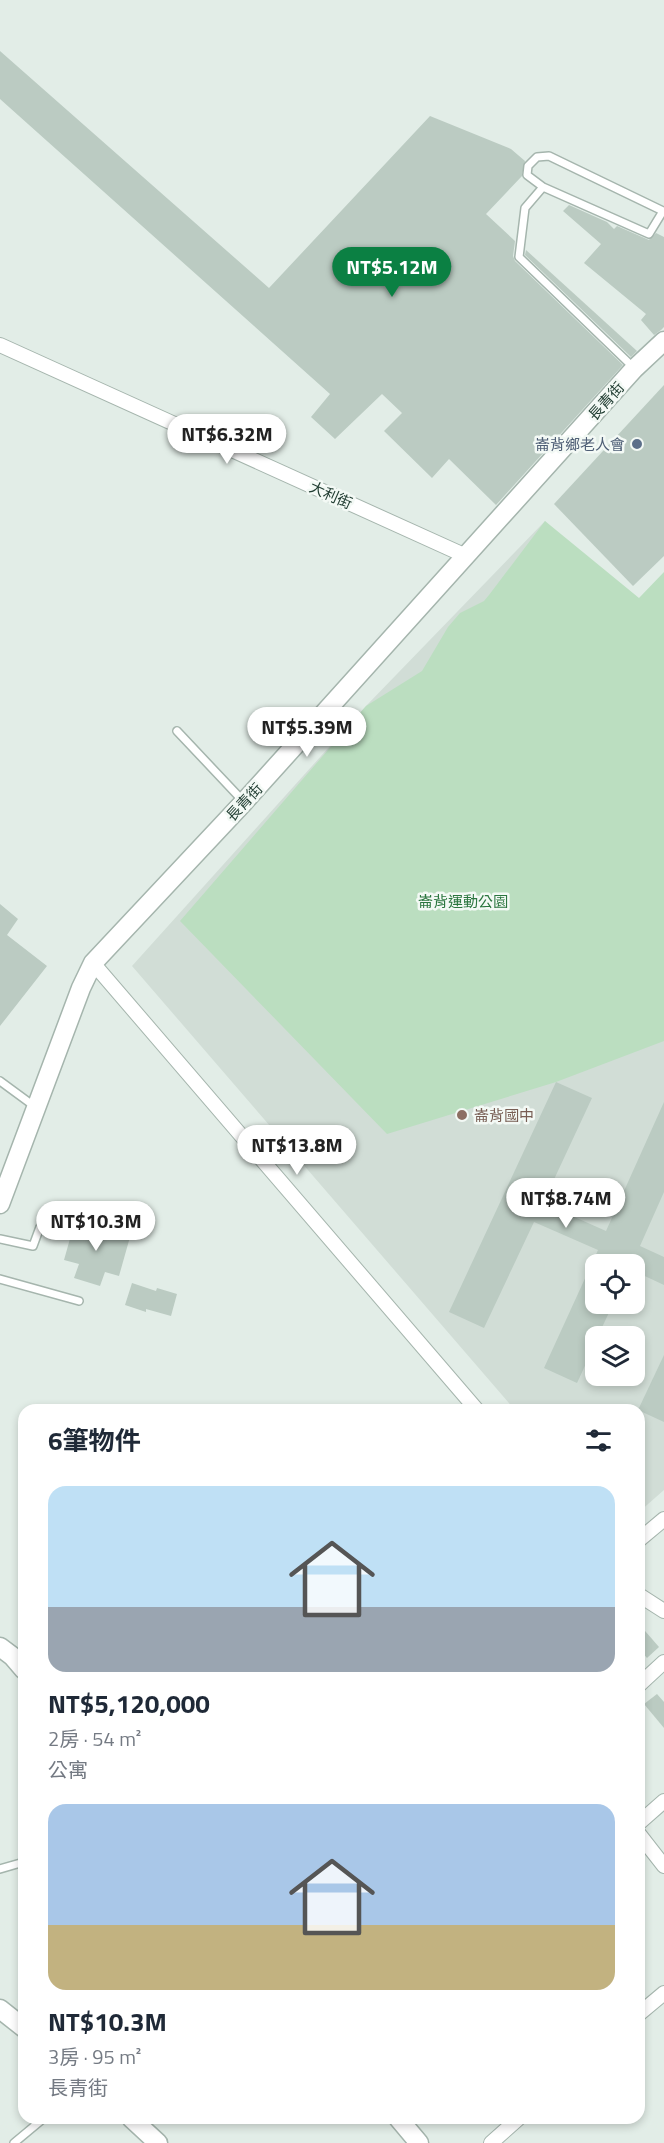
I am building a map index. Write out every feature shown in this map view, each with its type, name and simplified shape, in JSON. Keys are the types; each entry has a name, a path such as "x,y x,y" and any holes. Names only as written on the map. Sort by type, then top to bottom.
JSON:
{"street":[{"name":"長青街","path":"1,1200 81,988 93,963 244,802 634,369 664,341"},
{"name":"大利街","path":"0,345 466,556"},
{"path":"93,963 472,1404"},
{"path":"645,1535 664,1519"},
{"path":"645,1599 664,1611"},
{"path":"0,1647 18,1663"},
{"path":"645,1679 664,1662"},
{"path":"645,1818 664,1802"},
{"path":"645,1842 664,1866"},
{"path":"645,2009 664,1993"},
{"path":"0,2009 18,2023"},
{"path":"137,2124 158,2143"},
{"path":"403,2124 419,2143"},
{"path":"491,2143 512,2124"}],"lane":[{"path":"549,156 663,211 649,234 543,187 527,175 528,166 537,157 549,156"},
{"path":"543,187 525,208 519,257 634,369"},
{"path":"177,731 244,802"},
{"path":"0,1081 36,1107"},
{"path":"0,1239 33,1246 40,1227"},
{"path":"0,1279 79,1301"},
{"path":"0,1869 18,1864"},
{"path":"14,2143 37,2124"}],"shaded area":[{"name":"崙背運動公園","path":"545,521 611,605 664,663 664,1490 645,1507 645,1404 510,1404 132,966 366,706"}],"green space":[{"name":"崙背運動公園","path":"545,521 639,598 664,572 664,1041 556,1082 387,1134 180,921 366,706 422,671 448,627 460,613 484,601"}],"building":[{"path":"0,51 269,288 430,116 511,149 525,161 522,176 486,214 515,241 513,256 515,261 623,365 496,505 449,459 432,478 384,431 402,413 382,394 335,439 311,417 330,394 0,99"},
{"path":"569,205 607,222 614,229 617,226 649,240 656,233 664,237 664,327 654,335 641,320 646,314 584,263 601,244 563,211"},
{"path":"526,250 637,351 631,357 525,255"},
{"name":"崙背鄉老人會","path":"664,385 664,556 633,586 554,504"},
{"path":"0,904 18,919 7,935 47,966 0,1026"},
{"path":"556,1082 592,1098 543,1203 606,1231 664,1102 664,1192 640,1246 664,1257 664,1285 645,1276 645,1254 596,1254 598,1250 534,1222 484,1328 449,1312"},
{"path":"75,1221 130,1237 119,1276 105,1272 100,1286 74,1278 79,1264 64,1260"},
{"path":"585,1278 585,1314 608,1314 603,1326 585,1326 585,1366 577,1383 544,1368"},
{"path":"132,1283 156,1291 157,1288 177,1294 171,1316 146,1309 146,1312 125,1305"},
{"path":"664,1355 664,1422 645,1413 645,1404 641,1404"},
{"path":"645,1631 659,1647 647,1658 645,1656"},
{"path":"657,1694 664,1702 664,1728 645,1705"}],"place":[{"name":"崙背鄉老人會","path":"637,444"},
{"name":"崙背國中","path":"462,1115"}]}
